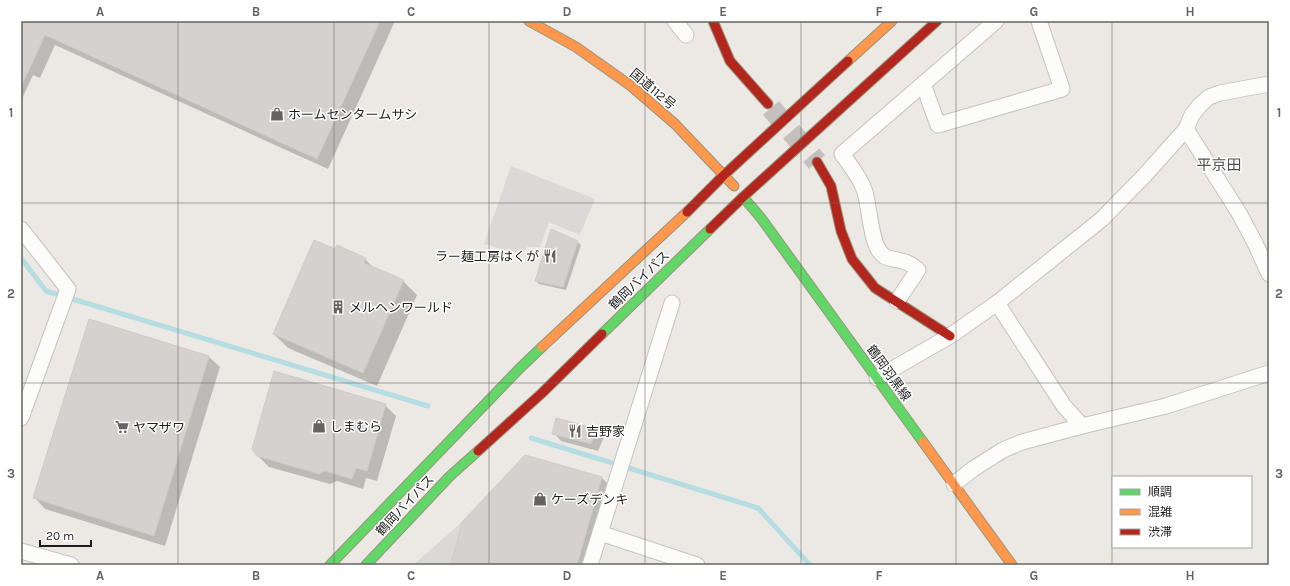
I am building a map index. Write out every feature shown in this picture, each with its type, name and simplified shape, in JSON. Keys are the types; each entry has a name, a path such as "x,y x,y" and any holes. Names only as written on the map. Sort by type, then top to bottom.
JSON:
{"main road":[{"name":"国道112号","path":"529,21 576,47 632,86 675,124 743,197"},
{"path":"713,21 730,61 768,104"},
{"name":"鶴岡バイパス","path":"330,565 520,368 698,202 724,175 892,21"},
{"name":"鶴岡バイパス","path":"366,565 450,476 542,393 743,197 937,21"},
{"path":"817,162 831,186 842,231 852,259 875,288 950,336"},
{"name":"鶴岡羽黒線","path":"743,197 761,218 1012,565"}],"street":[{"path":"675,21 686,35"},
{"path":"897,301 918,270 906,262 884,256 876,246 868,203 863,188 852,167 842,154 996,21"},
{"path":"923,84 938,125 1062,89 1039,21"},
{"path":"877,378 950,336 997,303 1102,219 1145,175 1186,129 1192,115 1209,97 1220,93 1269,84"},
{"path":"1186,129 1239,213 1269,274"},
{"path":"21,230 68,289 21,418"},
{"path":"590,565 672,303"},
{"path":"997,303 1064,406 1082,426"},
{"path":"954,484 973,469 1003,450 1022,442 1166,406 1224,386 1269,373"},
{"path":"600,533 698,565"},
{"path":"21,551 71,565"}],"shaded area":[{"path":"511,166 595,199 580,235 549,222 540,247 527,247 522,255 484,244"},
{"path":"462,522 451,565 413,565"}],"building":[{"name":"ホームセンタームサシ","path":"21,21 380,21 317,159 45,35 21,87"},
{"name":"ラー麺工房はくが","path":"551,229 578,241 563,287 535,281"},
{"name":"メルヘンワールド","path":"314,240 335,249 337,245 366,258 364,263 404,280 363,373 273,334"},
{"name":"ヤマザワ","path":"89,319 209,356 154,536 33,498"},
{"name":"しまむら","path":"274,371 386,404 367,471 356,468 352,479 325,471 319,474 257,456 252,449"},
{"name":"吉野家","path":"556,418 597,429 591,444 552,434"},
{"name":"ケーズデンキ","path":"525,455 602,477 577,565 451,565 462,522"}],"waterway":[{"path":"21,258 46,291 428,406"},
{"path":"531,438 758,508 810,565"}],"tunnel":[{"path":"771,108 817,162"}],"traffic: fast":[{"path":"743,197 761,218 923,442"},
{"path":"602,334 710,229"},
{"path":"330,565 542,347"},
{"path":"366,565 450,476 478,451"}],"traffic: slow":[{"path":"529,21 576,47 631,86 675,124 734,186"},
{"path":"848,61 892,21"},
{"path":"542,347 687,212"},
{"path":"923,442 1012,565"}],"traffic: jam":[{"path":"713,21 730,61 768,104"},
{"path":"710,229 743,197 937,21"},
{"path":"687,212 724,175 848,61"},
{"path":"817,162 831,186 841,231 852,259 875,288 950,336"},
{"path":"478,451 542,393 602,334"}],"place":[{"name":"ホームセンタームサシ","path":"277,114"},
{"name":"ラー麺工房はくが","path":"550,256"},
{"name":"メルヘンワールド","path":"338,307"},
{"name":"しまむら","path":"319,426"},
{"name":"ヤマザワ","path":"122,427"},
{"name":"吉野家","path":"575,431"},
{"name":"ケーズデンキ","path":"540,499"}],"district":[{"name":"平京田","path":"1219,165"}]}
